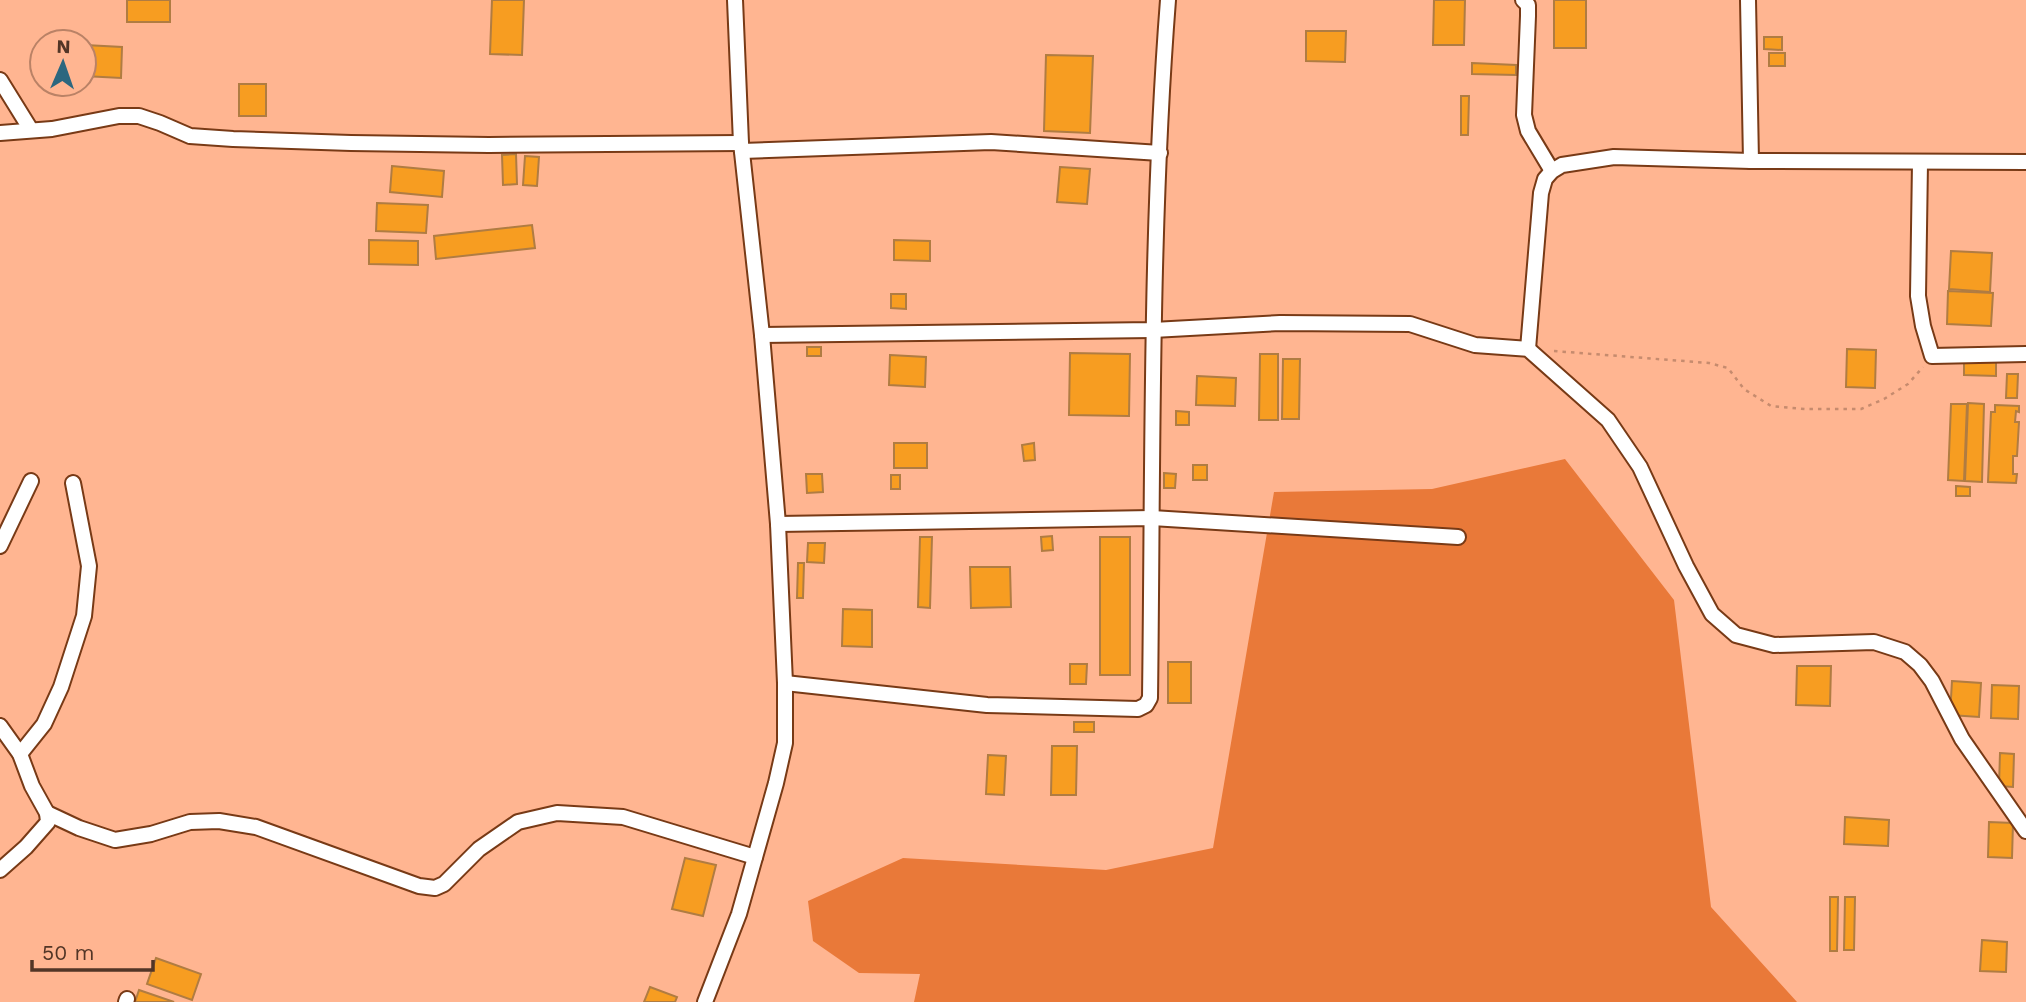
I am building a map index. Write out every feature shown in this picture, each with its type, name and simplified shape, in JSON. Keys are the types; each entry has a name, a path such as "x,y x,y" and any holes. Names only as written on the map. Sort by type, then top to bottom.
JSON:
{"street":[{"path":"705,1002 739,914 785,743 778,524 742,147 735,0"},
{"path":"785,684 987,705 1138,709 1146,705 1150,698 1153,330 1163,58 1168,0"},
{"path":"1523,0 1528,5 1524,115 1528,131 1552,171"},
{"path":"1748,0 1751,161"},
{"path":"0,80 31,130"},
{"path":"0,133 52,129 119,116 139,116 190,136 233,139 351,143 742,147 991,142 1160,153"},
{"path":"1528,349 1541,193 1545,179 1562,165 1614,158 2026,162"},
{"path":"1920,163 1918,296 1932,356 2026,354"},
{"path":"762,335 1153,330 1280,323 1410,324 1475,345 1528,349 1608,420 1640,467 1686,566 1712,614 1736,635 1774,645 1874,642 1905,652 1920,665 1932,681 1962,739 2026,831"},
{"path":"0,546 31,481"},
{"path":"20,754 44,724 61,688 84,616 89,566 73,483"},
{"path":"778,524 1152,518 1458,537"},
{"path":"0,726 20,754 47,813 48,822 39,834 0,870"},
{"path":"47,813 79,828 115,840 151,834 190,822 219,821 256,827 419,886 435,888 444,884 479,849 518,822 557,813 623,817 755,857"}],"path":[{"path":"1556,351 1709,363 1728,368 1744,389 1771,405 1805,409 1861,409 1908,384 1932,356"}],"shaded area":[{"path":"1565,459 1674,600 1711,907 1797,1002 914,1002 920,974 859,973 813,941 808,901 903,858 1106,870 1213,848 1274,492 1432,489"}],"building":[{"path":"127,0 170,0 170,22 127,22"},
{"path":"492,0 524,0 522,55 490,54"},
{"path":"1434,0 1465,0 1464,45 1433,45"},
{"path":"1554,0 1586,0 1586,48 1554,48"},
{"path":"1306,31 1346,31 1345,62 1306,61"},
{"path":"1764,37 1782,37 1782,50 1764,49"},
{"path":"98,46 122,47 121,78 98,77"},
{"path":"1769,53 1785,53 1785,66 1769,66"},
{"path":"1046,55 1093,56 1090,133 1044,131"},
{"path":"1472,63 1516,65 1516,75 1472,74"},
{"path":"239,84 266,84 266,116 239,116"},
{"path":"1461,96 1469,96 1468,135 1461,135"},
{"path":"516,154 517,184 503,185 502,155"},
{"path":"525,156 539,157 537,186 523,185"},
{"path":"392,166 444,171 442,197 390,192"},
{"path":"1060,167 1090,169 1087,204 1057,202"},
{"path":"377,203 428,205 426,233 376,231"},
{"path":"532,225 535,248 436,259 434,236"},
{"path":"369,240 418,241 418,265 369,264"},
{"path":"894,240 930,241 930,261 894,260"},
{"path":"1951,251 1992,253 1990,292 1949,289"},
{"path":"1948,291 1993,293 1991,326 1947,324"},
{"path":"891,294 906,294 906,309 891,308"},
{"path":"807,347 821,347 821,356 807,356"},
{"path":"1847,349 1876,350 1875,388 1846,387"},
{"path":"1070,353 1130,354 1129,416 1069,415"},
{"path":"1260,354 1278,354 1278,420 1259,420"},
{"path":"890,355 926,357 925,387 889,385"},
{"path":"1283,359 1300,359 1299,419 1282,419"},
{"path":"1964,360 1996,361 1996,376 1964,375"},
{"path":"2007,374 2018,374 2017,398 2006,398"},
{"path":"1197,376 1236,378 1235,406 1196,405"},
{"path":"1968,403 1984,404 1982,482 1965,481"},
{"path":"1951,404 1967,404 1964,481 1948,480"},
{"path":"1995,405 2019,406 2015,422 2019,422 2017,456 2013,456 2016,483 1988,482 1991,412 1995,412"},
{"path":"1176,411 1189,412 1189,425 1176,425"},
{"path":"894,443 927,443 927,468 894,468"},
{"path":"1034,443 1035,460 1024,461 1022,445"},
{"path":"1193,465 1207,465 1207,480 1193,480"},
{"path":"1164,473 1176,474 1175,488 1164,488"},
{"path":"806,474 822,474 823,492 807,493"},
{"path":"891,475 900,475 900,489 891,489"},
{"path":"1956,486 1970,487 1970,496 1956,496"},
{"path":"1052,536 1053,550 1042,551 1041,537"},
{"path":"920,537 932,537 930,608 918,607"},
{"path":"1100,537 1130,537 1130,675 1100,675"},
{"path":"808,543 825,543 824,563 807,562"},
{"path":"798,563 804,563 803,598 797,598"},
{"path":"970,567 1010,567 1011,607 971,608"},
{"path":"843,609 872,610 872,647 842,646"},
{"path":"1168,662 1191,662 1191,703 1168,703"},
{"path":"1070,664 1087,664 1086,684 1070,684"},
{"path":"1797,666 1831,666 1830,706 1796,705"},
{"path":"1952,681 1981,683 1979,717 1950,715"},
{"path":"1992,685 2019,686 2018,719 1991,718"},
{"path":"1074,722 1094,722 1094,732 1074,732"},
{"path":"1052,746 1077,746 1076,795 1051,795"},
{"path":"2000,753 2014,754 2013,787 1999,786"},
{"path":"988,755 1006,756 1004,795 986,794"},
{"path":"1845,817 1889,820 1888,846 1844,844"},
{"path":"1989,822 2013,823 2012,858 1988,857"},
{"path":"685,858 716,865 703,916 672,909"},
{"path":"1830,897 1838,897 1837,951 1830,951"},
{"path":"1845,897 1855,897 1854,950 1844,950"},
{"path":"1982,940 2007,942 2006,972 1980,971"},
{"path":"156,958 201,974 192,1000 147,984"},
{"path":"650,987 677,997 675,1002 644,1002"},
{"path":"139,990 174,1002 135,1002"}]}
